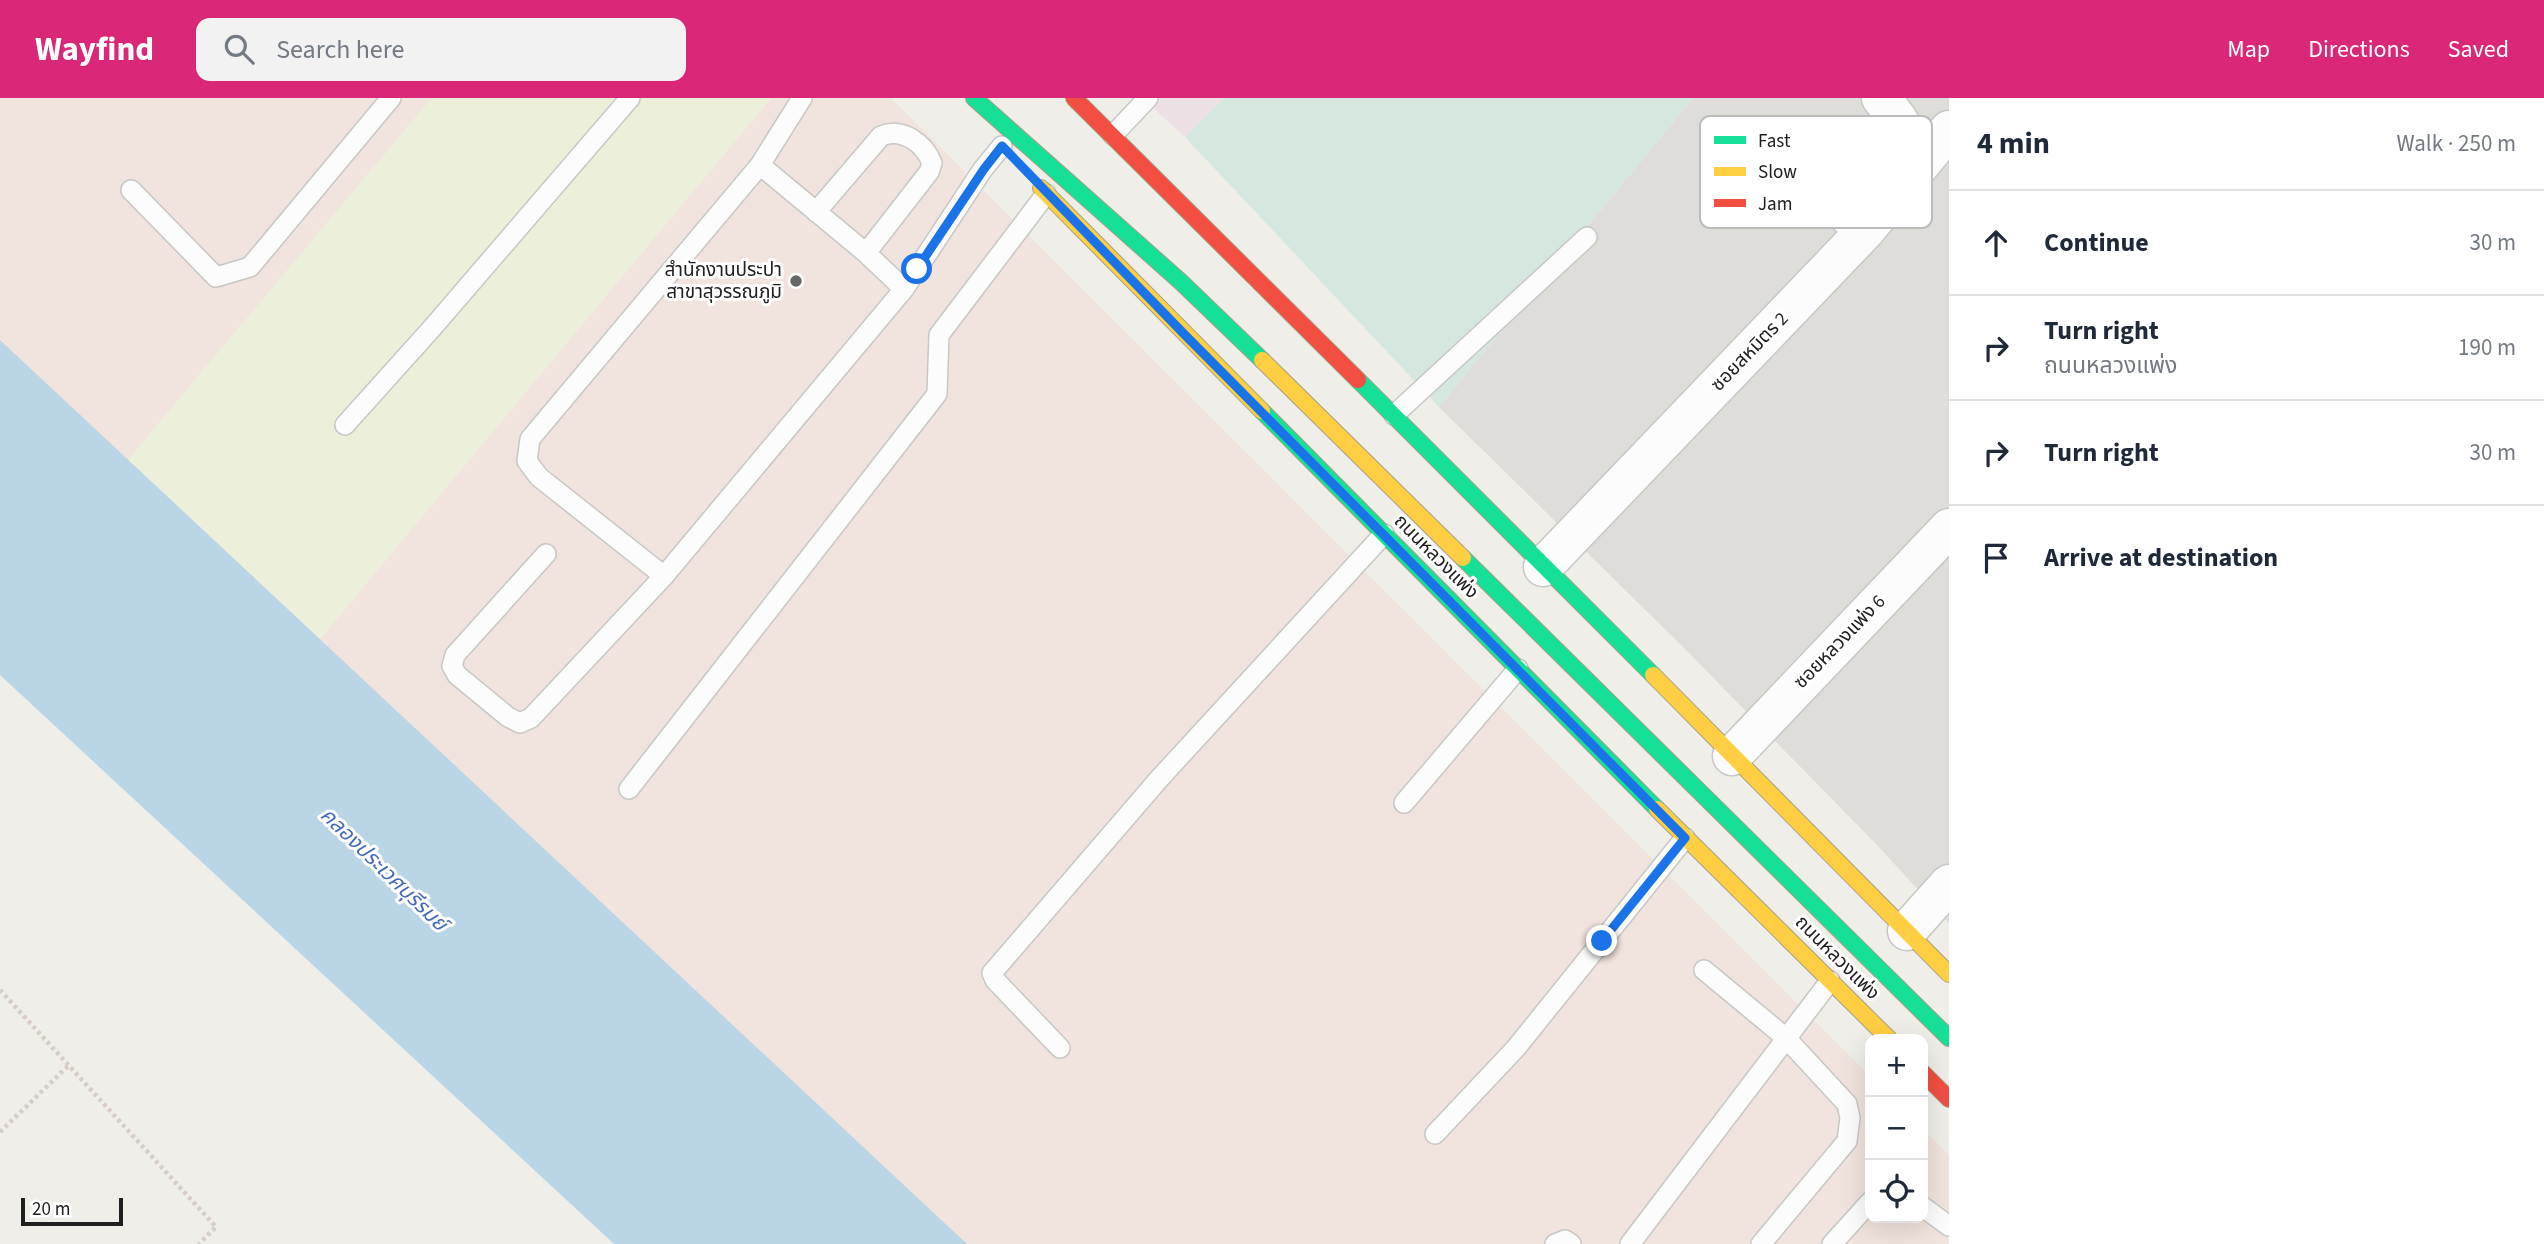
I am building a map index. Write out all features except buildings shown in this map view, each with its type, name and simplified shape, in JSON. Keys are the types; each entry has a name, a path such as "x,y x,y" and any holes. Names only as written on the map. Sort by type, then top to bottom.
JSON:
{"main road":[{"path":"960,98 1007,150"},
{"path":"974,98 1237,335 1949,1038"},
{"path":"1074,98 1394,415 1949,974"},
{"name":"ถนนหลวงแพ่ง","path":"1029,174 1685,838 1884,1034"},
{"path":"1928,1078 1949,1099"}],"street":[{"path":"1881,98 1895,116"},
{"name":"ซอยสหมิตร 2","path":"1932,150 1949,130"},
{"path":"1862,228 1865,231"},
{"name":"ซอยสหมิตร 2","path":"1543,567 1867,228"},
{"name":"ซอยหลวงแพ่ง 6","path":"1732,756 1949,528"},
{"path":"1907,931 1949,884"}],"lane":[{"path":"131,190 216,276 250,267 391,98"},
{"path":"345,425 630,98"},
{"path":"664,576 539,477 527,461 530,439 760,165 802,98"},
{"path":"1113,135 1148,98"},
{"path":"816,212 881,136 890,132 901,134 917,143 929,155 932,163 929,172 866,253"},
{"path":"546,554 455,655 452,666 467,684 508,717 520,723 531,718 664,576 904,289 984,169 1007,150"},
{"path":"760,165 866,253 904,289"},
{"path":"629,789 937,394 939,335 1046,194"},
{"path":"1394,415 1587,237"},
{"path":"1060,1048 995,980 992,973 1159,779 1384,534"},
{"path":"1404,803 1518,669"},
{"path":"1435,1134 1516,1048 1685,838"},
{"path":"1704,970 1786,1038 1847,1104 1850,1118 1847,1141 1761,1244"},
{"path":"1630,1244 1830,981"},
{"path":"1832,1244 1865,1208"},
{"path":"1928,1211 1949,1226"},
{"path":"1555,1244 1565,1240 1571,1244"}],"path":[{"path":"0,990 216,1227 199,1244"},
{"path":"0,1132 69,1065"}],"shaded area":[{"path":"0,98 432,98 128,460 0,340"},
{"path":"771,98 891,98 1865,1071 1865,1223 1928,1223 1928,1134 1949,1155 1949,1244 967,1244 320,639"},
{"path":"1142,98 1224,98 1185,137"},
{"path":"1224,98 1693,98 1439,407 1185,137"},
{"path":"1693,98 1949,98 1949,923 1876,844 1685,649 1439,407"}],"green space":[{"path":"432,98 771,98 320,639 128,460"}],"water":[{"name":"คลองประเวศบุรีรมย์","path":"0,340 967,1244 614,1244 0,675"}],"traffic: fast":[{"path":"974,98 1181,282 1262,360"},
{"path":"1358,380 1653,675"},
{"path":"1262,411 1657,809"},
{"path":"1463,558 1949,1038"}],"traffic: slow":[{"path":"1041,188 1262,411"},
{"path":"1262,360 1463,558"},
{"path":"1653,675 1949,974"},
{"path":"1657,809 1884,1034"}],"traffic: jam":[{"path":"1074,98 1358,380"},
{"path":"1928,1078 1949,1099"}],"place":[{"name":"สำนักงานประปา สาขาสุวรรณภูมิ","path":"796,281"}],"route":[{"path":"917,269 1002,146 1185,335 1685,838 1602,941"}]}
